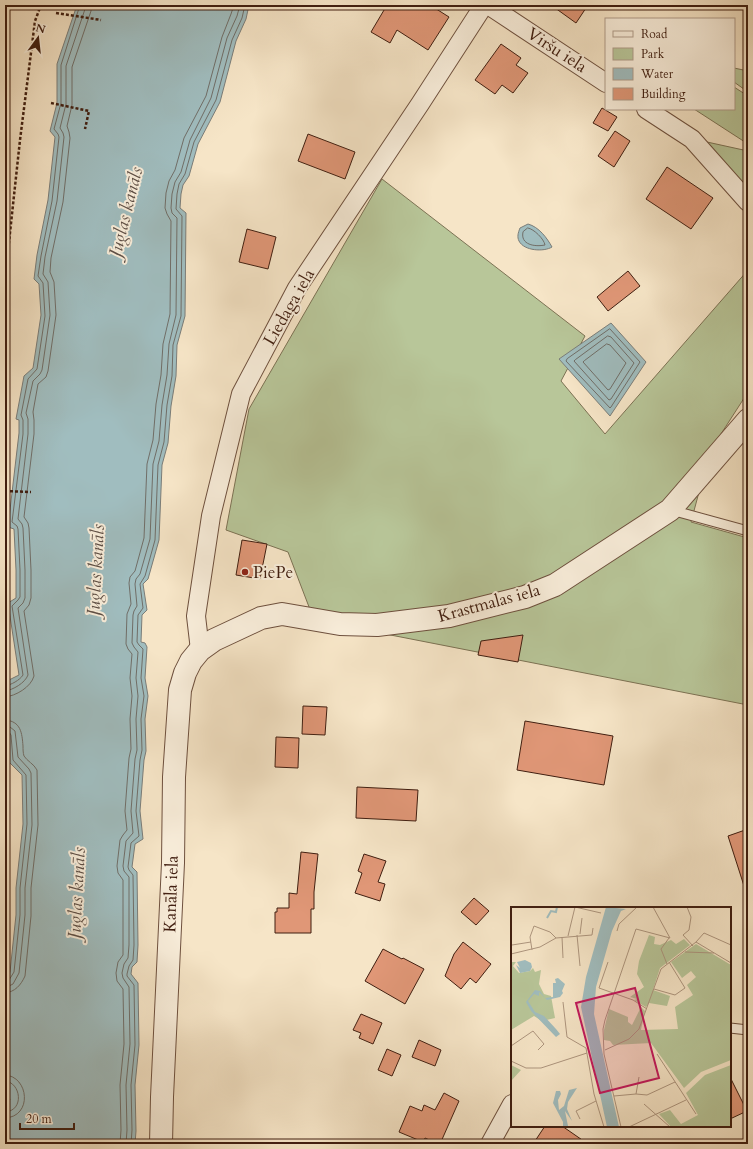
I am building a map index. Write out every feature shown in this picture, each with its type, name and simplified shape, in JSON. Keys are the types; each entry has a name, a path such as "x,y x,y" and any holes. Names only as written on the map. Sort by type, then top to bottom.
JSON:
{"street":[{"name":"Liedaga iela","path":"200,650 196,616 211,516 241,394 297,288 484,5"},
{"name":"Viršu iela","path":"488,5 605,81"},
{"path":"648,110 692,139 748,202"},
{"name":"Krastmalas iela","path":"200,650 214,640 261,618 282,614 340,624 377,625 449,616 525,597 555,585 670,510 748,420"},
{"name":"Kanāla iela","path":"161,1144 173,863 174,777 177,727 180,690 184,673 200,650"},
{"path":"490,1144 511,1106"}],"lane":[{"path":"670,510 748,531"},
{"path":"731,1028 748,1030"}],"path":[{"path":"5,279 35,21 41,5"},
{"path":"56,13 101,20"},
{"path":"51,103 89,111 85,129"},
{"path":"5,491 31,492"}],"green space":[{"path":"735,68 748,71 748,92 735,83"},
{"path":"735,88 748,96 748,144 696,110 735,110"},
{"path":"707,142 748,151 748,191"},
{"path":"382,179 585,336 561,381 605,434 748,270 748,392 710,451 691,522 748,538 748,705 314,620 288,552 226,530 249,409"}],"water":[{"name":"Juglas kanāls","path":"77,5 249,5 246,19 236,41 220,102 198,144 189,176 183,185 181,194 180,208 186,213 185,316 177,345 176,376 171,406 168,443 162,465 159,540 148,579 143,584 147,610 142,615 141,642 145,643 147,647 145,678 148,696 145,719 146,751 140,811 143,839 135,844 132,867 137,872 138,945 137,962 132,967 131,974 138,983 139,1045 135,1085 135,1144 5,1144 5,1105 10,1100 5,1084 5,980 10,972 16,915 16,888 23,824 22,775 9,762 5,712 5,682 19,675 8,603 16,598 14,529 8,527 19,433 19,420 16,419 24,376 33,368 41,315 39,284 34,279 37,255 48,200 55,137 50,131 57,103 57,64"},
{"path":"528,224 539,230 552,247 544,250 534,250 525,247 519,241 518,235 520,228"},
{"path":"611,323 646,362 610,416 559,359"}],"building":[{"path":"387,5 430,5 449,17 428,50 397,30 390,43 371,32"},
{"path":"551,5 588,5 576,23"},
{"path":"501,44 521,58 516,65 528,73 513,93 502,85 495,94 475,80"},
{"path":"602,108 617,117 608,131 593,123"},
{"path":"615,131 630,141 614,167 598,156"},
{"path":"308,134 355,152 345,179 298,161"},
{"path":"667,167 713,198 691,229 646,199"},
{"path":"247,229 276,237 268,269 239,262"},
{"path":"628,271 640,286 608,311 597,297"},
{"path":"242,540 267,544 260,579 236,575"},
{"path":"523,635 518,662 478,655 481,641"},
{"path":"303,706 327,707 325,735 302,734"},
{"path":"525,721 613,736 604,785 517,770"},
{"path":"276,737 299,738 298,768 275,767"},
{"path":"357,787 418,790 416,821 356,818"},
{"path":"748,829 748,888 745,889 728,836"},
{"path":"301,852 318,854 314,892 314,909 311,909 311,933 275,933 275,912 277,912 277,908 289,908 289,893 297,894"},
{"path":"364,854 386,861 378,882 385,884 380,901 355,893 362,873 358,871"},
{"path":"474,898 489,911 476,925 461,912"},
{"path":"463,942 491,964 476,983 470,978 461,989 445,976 454,954"},
{"path":"383,949 424,969 405,1004 365,981"},
{"path":"361,1014 382,1023 373,1044 359,1038 361,1033 353,1030"},
{"path":"419,1040 441,1050 435,1066 412,1057"},
{"path":"387,1049 401,1055 392,1076 378,1070"},
{"path":"731,1079 747,1111 731,1119"},
{"path":"444,1093 459,1101 440,1144 425,1138 423,1142 399,1132 410,1106 422,1111 424,1105 435,1110"},
{"path":"544,1127 563,1127 588,1144 533,1144"}],"place":[{"name":"PiePe","path":"245,572"}]}
